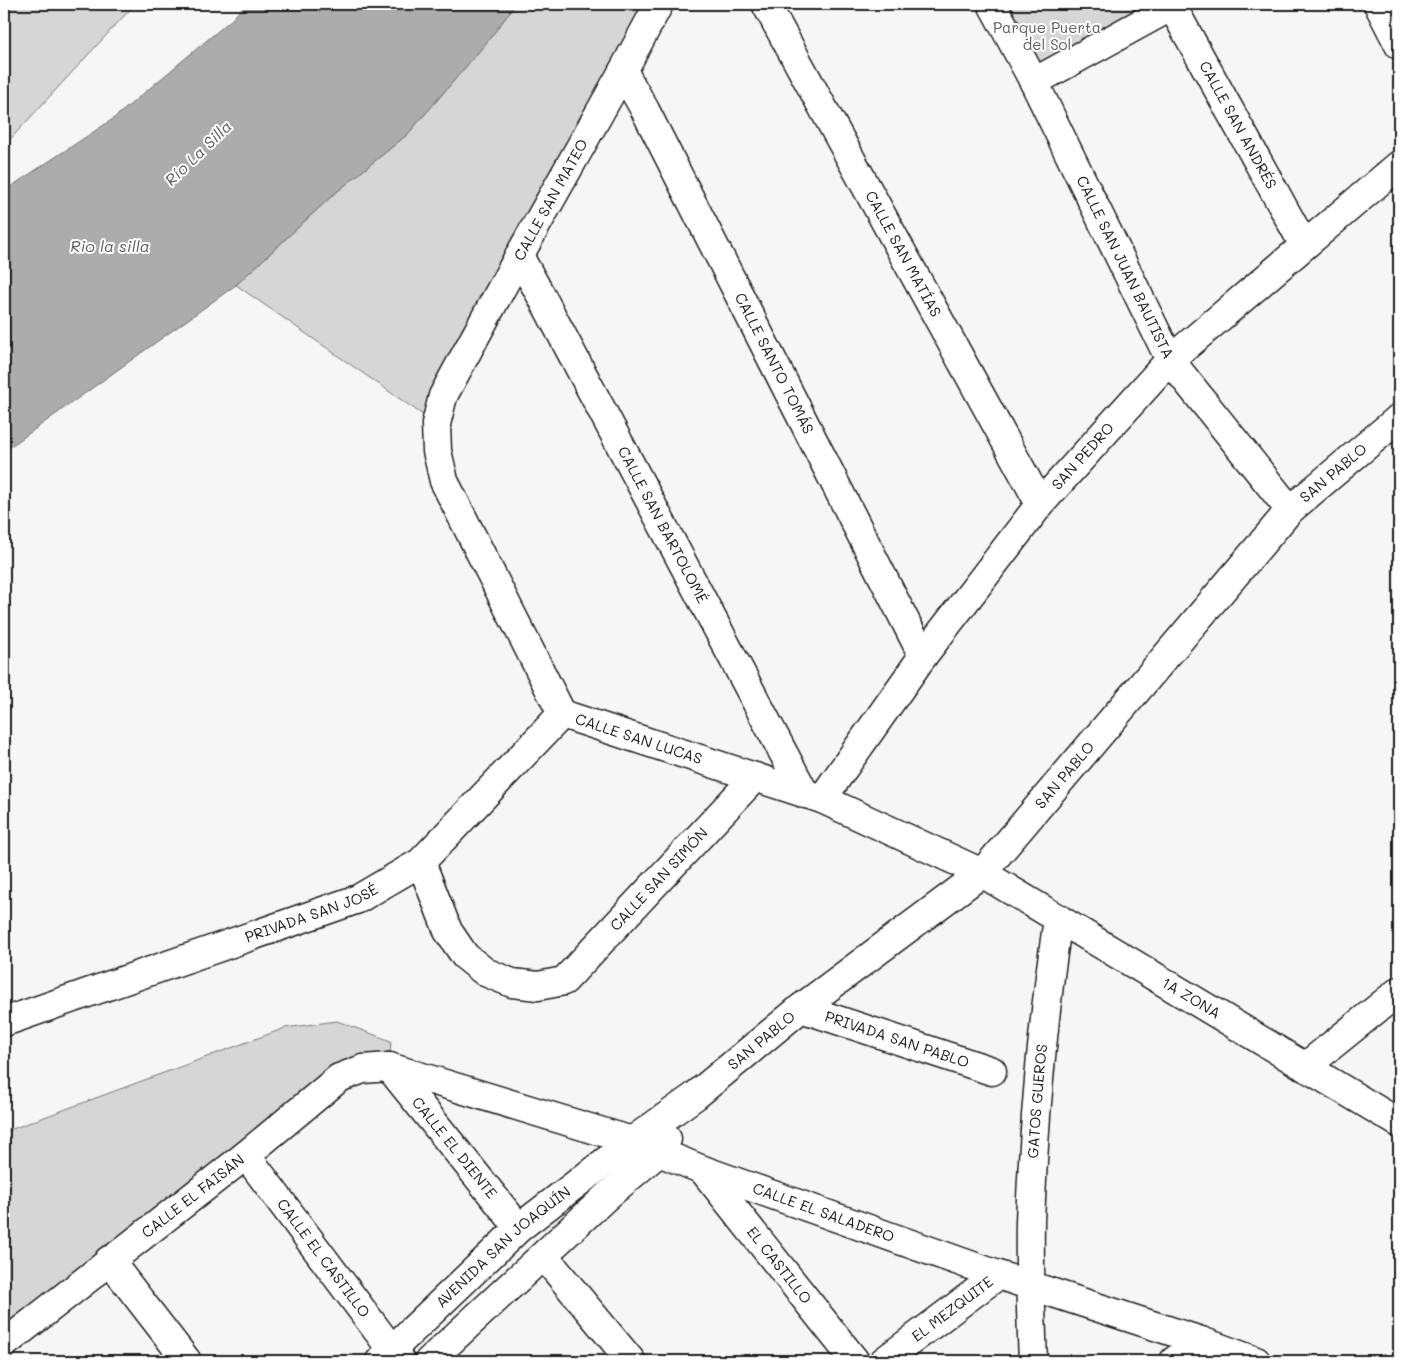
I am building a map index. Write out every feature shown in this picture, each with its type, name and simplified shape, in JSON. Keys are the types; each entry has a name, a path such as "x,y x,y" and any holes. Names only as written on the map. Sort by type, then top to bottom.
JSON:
{"street":[{"name":"CALLE SAN MATEO","path":"443,396 519,256 624,71 658,4"},
{"name":"CALLE SAN MATÍAS","path":"766,4 1040,504"},
{"name":"CALLE SAN JUAN BAUTISTA","path":"992,4 1034,82 1170,360 1290,510"},
{"path":"1378,4 1399,45"},
{"path":"1034,82 1174,5"},
{"name":"CALLE SAN ANDRÉS","path":"1174,5 1304,245"},
{"name":"CALLE SANTO TOMÁS","path":"624,71 923,656"},
{"name":"SAN PEDRO","path":"813,796 1040,504 1170,360 1399,165"},
{"name":"CALLE SAN BARTOLOMÉ","path":"519,256 813,796"},
{"name":"CALLE SAN LUCAS","path":"443,396 436,424 436,451 444,481 562,714 813,796 982,873"},
{"name":"SAN PABLO","path":"632,1141 695,1096 801,1008 982,873 1290,510 1399,418"},
{"name":"PRIVADA SAN JOSÉ","path":"4,1022 358,900 421,862 562,714"},
{"name":"CALLE SAN SIMÓN","path":"421,862 448,931 465,956 485,972 512,984 538,986 564,980 755,777"},
{"name":"1A ZONA","path":"982,873 1399,1123"},
{"name":"GATOS GUEROS","path":"1033,1361 1030,1221 1048,987 1058,918"},
{"path":"1305,1067 1399,990"},
{"name":"PRIVADA SAN PABLO","path":"801,1008 992,1070"},
{"name":"CALLE EL SALADERO","path":"389,1067 632,1141 703,1170 998,1275 1201,1341 1256,1361"},
{"name":"CALLE EL FAISÁN","path":"4,1344 246,1154 339,1078 363,1069 389,1067"},
{"name":"CALLE EL DIENTE","path":"389,1067 519,1228"},
{"name":"SAN PABLO","path":"659,1152 695,1096"},
{"name":"AVENIDA SAN JOAQUÍN","path":"390,1358 519,1228 632,1141"},
{"path":"429,1361 607,1196 659,1152"},
{"name":"CALLE EL CASTILLO","path":"246,1154 390,1358"},
{"name":"EL CASTILLO","path":"703,1170 855,1361"},
{"path":"544,1256 631,1361"},
{"path":"109,1260 187,1361"},
{"name":"EL MEZQUITE","path":"884,1361 998,1275"},
{"path":"1174,1361 1201,1341"}],"green space":[{"path":"4,4 135,4 4,146"},
{"path":"516,4 659,4 436,424 236,285 333,195 408,134 487,42"},
{"name":"Parque Puerta del Sol","path":"992,4 1176,4 1034,82"},
{"path":"337,1021 391,1041 389,1067 363,1069 4,1344 4,1132 285,1028"}],"water":[{"name":"Rio la silla","path":"246,4 516,4 487,42 408,134 333,195 236,285 4,450 4,191 113,119 231,20"}],"water label":[{"name":"Río La Silla","path":"198,153"}]}
